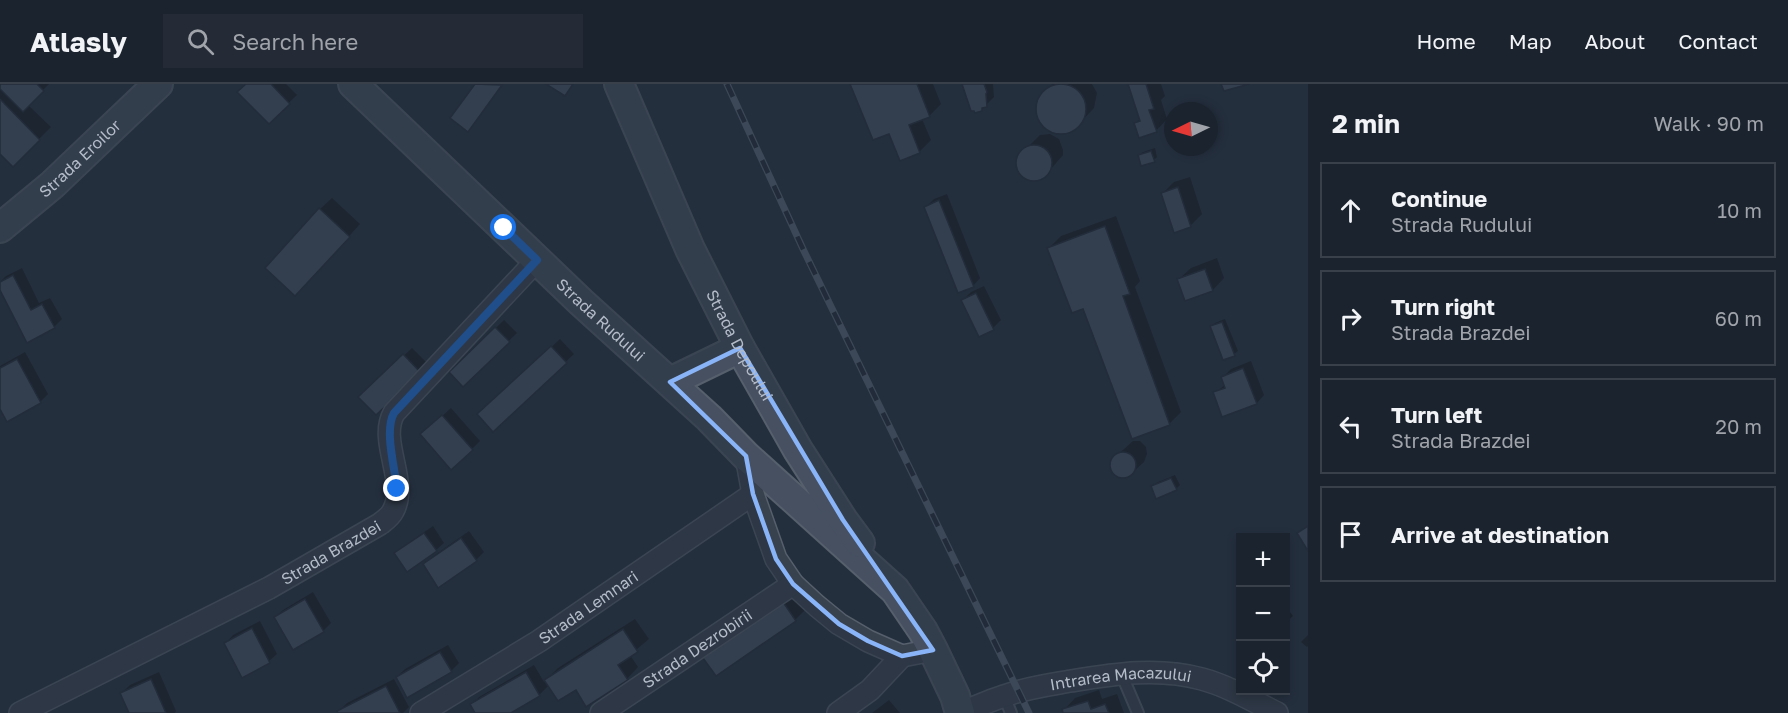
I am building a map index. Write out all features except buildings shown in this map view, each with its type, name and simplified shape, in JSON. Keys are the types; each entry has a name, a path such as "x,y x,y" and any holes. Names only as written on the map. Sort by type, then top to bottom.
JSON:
{"main road":[{"name":"Strada Eroilor","path":"0,228 52,185 158,84"},
{"name":"Strada Rudului","path":"353,84 537,260 709,418 746,456 894,590 933,650 961,713"},
{"name":"Strada Depoului","path":"619,84 690,249 740,348 798,450 843,520 894,590"},
{"path":"670,382 740,348"}],"street":[{"name":"Strada Brazdei","path":"20,713 269,588 390,517 397,501 389,430 390,420 394,413 537,260"},
{"path":"746,456 753,495 776,559 793,584 838,624 868,641 902,656 933,650"},
{"name":"Strada Lemnari","path":"421,713 539,641 753,495"},
{"name":"Strada Dezrobirii","path":"601,713 793,584"},
{"path":"838,713 870,690 902,656"},
{"name":"Intrarea Macazului","path":"961,713 1007,704 1035,687 1120,673 1152,672 1181,674 1205,680 1277,713"}],"lane":[{"path":"1120,673 1138,713"}],"highlighted area":[{"path":"740,348 843,520 933,650 902,656 868,641 839,624 793,584 776,559 753,494 746,456 670,382"}],"railway":[{"path":"727,84 803,249 1029,713"}],"route":[{"path":"397,489 389,430 390,420 394,413 537,260 504,228"}]}
